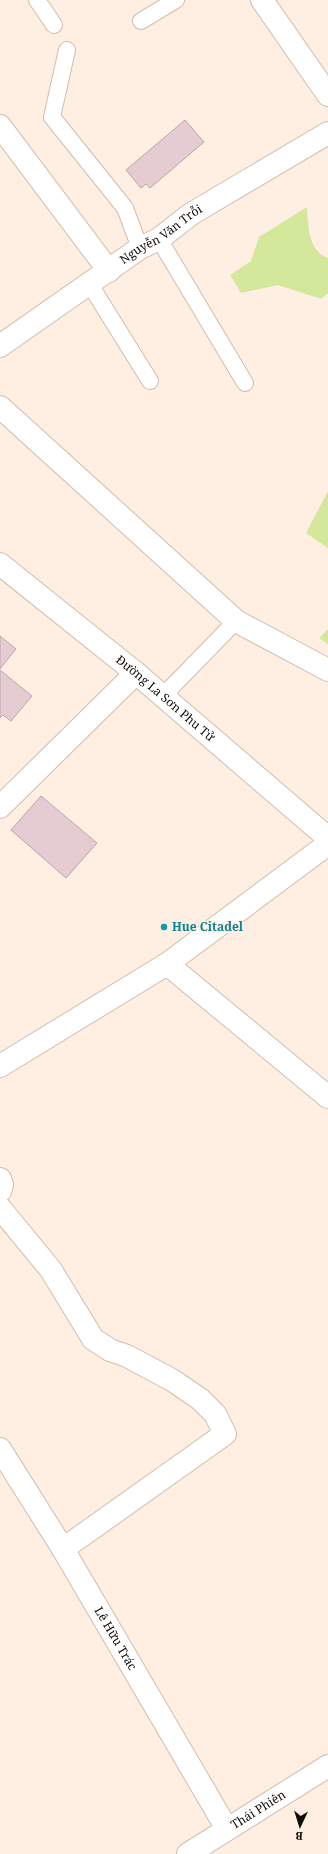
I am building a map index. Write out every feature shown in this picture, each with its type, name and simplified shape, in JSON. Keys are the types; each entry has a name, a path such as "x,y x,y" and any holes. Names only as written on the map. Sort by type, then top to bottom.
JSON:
{"street":[{"path":"262,0 328,96"},
{"path":"0,126 109,271"},
{"name":"Nguyễn Văn Trỗi","path":"0,346 191,214 328,133"},
{"path":"0,407 236,621 328,670"},
{"name":"Đường La Sơn Phu Tử","path":"0,564 136,673 162,697 328,838"},
{"path":"0,807 136,673"},
{"path":"0,1066 168,964 328,844"},
{"path":"168,964 328,1097"},
{"path":"0,1179 2,1185 0,1191"},
{"path":"0,1208 51,1270 93,1339 110,1350 126,1356 172,1380 200,1399 215,1414 225,1434 63,1549"},
{"name":"Lê Hữu Trác","path":"0,1449 63,1549 227,1829"},
{"name":"Thái Phiên","path":"188,1854 328,1766"}],"lane":[{"path":"37,0 54,25"},
{"path":"142,21 176,0"},
{"path":"67,50 52,117 125,208 245,383"},
{"path":"89,284 150,381"},
{"path":"162,697 236,621"}],"green space":[{"path":"307,207 310,237 316,250 321,255 328,258 328,293 321,299 278,285 241,293 230,275 251,261 259,237"},
{"path":"328,491 328,548 306,533"},
{"path":"328,629 328,644 319,638"}],"building":[{"path":"185,120 204,142 150,188 146,184 141,188 126,170"},
{"path":"0,636 16,649 0,669"},
{"path":"0,670 32,696 11,721 3,715 0,718"},
{"path":"41,796 97,843 66,878 11,830"}],"place":[{"name":"Hue Citadel","path":"164,927"}]}
